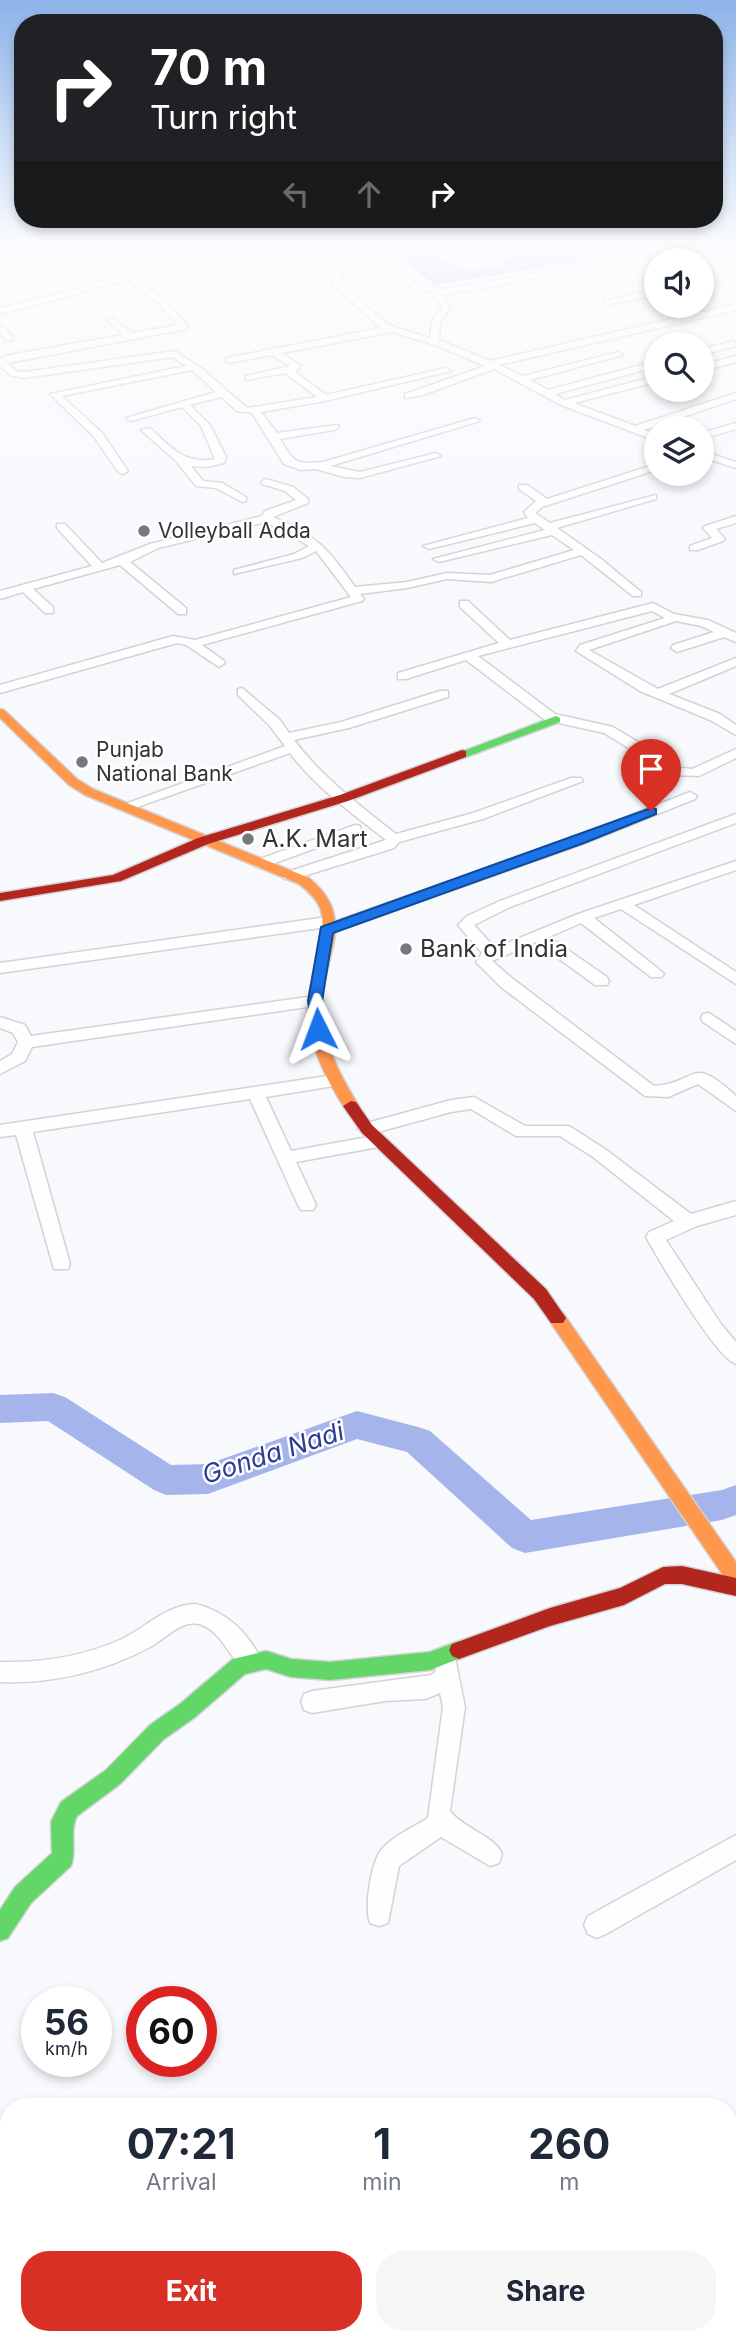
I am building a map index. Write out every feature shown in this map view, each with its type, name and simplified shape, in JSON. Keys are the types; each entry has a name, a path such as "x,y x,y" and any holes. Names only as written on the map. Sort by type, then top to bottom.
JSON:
{"main road":[{"path":"0,712 73,782 124,807 289,876 317,891 329,914 315,1001 318,1029 334,1081 373,1135 540,1294 736,1577"},
{"path":"0,897 116,878 203,841 344,798 556,720"},
{"path":"0,1930 23,1895 63,1858 62,1822 69,1809 113,1777 157,1731 187,1711 240,1666 267,1660 291,1668 330,1671 430,1661 446,1666 550,1617 624,1595 663,1576 682,1576 736,1587"}],"street":[{"path":"45,384 159,357"},
{"path":"178,357 194,367 242,410 326,398 446,371"},
{"path":"229,360 242,357"},
{"path":"283,357 296,366 289,372 326,398"},
{"path":"473,357 522,379 564,403 644,434"},
{"path":"408,396 449,384 464,375 492,365 524,357"},
{"path":"522,379 608,357"},
{"path":"714,365 736,359"},
{"path":"1,363 13,373 45,384 194,367"},
{"path":"546,393 644,367"},
{"path":"249,378 292,369"},
{"path":"236,370 266,389"},
{"path":"564,403 644,382"},
{"path":"45,384 55,397 98,435 123,471"},
{"path":"131,418 223,393"},
{"path":"634,430 736,396"},
{"path":"181,461 196,465 221,459 205,425 185,405"},
{"path":"255,410 290,465 318,466 344,474 360,475 436,456"},
{"path":"318,466 475,421"},
{"path":"714,432 736,426"},
{"path":"274,437 334,427"},
{"path":"146,430 181,461 201,484 218,485 242,499"},
{"path":"714,458 736,465"},
{"path":"637,594 529,512 543,503 644,468"},
{"path":"266,482 289,489 304,501 269,513 267,518"},
{"path":"523,487 543,503"},
{"path":"439,559 552,529 652,497"},
{"path":"0,594 122,561 154,546 267,518 286,526 327,553 356,600 192,644"},
{"path":"429,546 538,519"},
{"path":"694,548 719,539 709,528 736,519"},
{"path":"61,526 99,567"},
{"path":"238,572 299,556 317,545"},
{"path":"351,591 407,585 447,576 491,579 583,551"},
{"path":"122,561 182,611"},
{"path":"25,588 49,610"},
{"path":"464,604 509,646"},
{"path":"402,676 468,655 646,608 656,608 672,617 704,624 730,635"},
{"path":"672,617 661,624 581,649 608,668 657,694 715,718 736,731"},
{"path":"677,648 730,635"},
{"path":"0,689 177,639 185,639 219,663"},
{"path":"468,655 556,720 608,730 678,772 694,773 736,753"},
{"path":"657,694 736,662"},
{"path":"242,692 275,723 288,743 344,798 394,839"},
{"path":"124,807 288,743 444,694"},
{"path":"289,876 389,845 394,839 478,817 576,781"},
{"path":"0,968 327,926 580,840 690,796"},
{"path":"492,954 466,925 472,919 517,899 736,818"},
{"path":"259,864 355,829"},
{"path":"736,865 536,935 485,957 484,962 507,983 651,1092 668,1091 698,1077 706,1079 736,1105"},
{"path":"623,904 736,979"},
{"path":"583,917 656,974"},
{"path":"536,935 601,981"},
{"path":"26,1042 315,1001"},
{"path":"709,1018 736,1039"},
{"path":"0,1023 19,1029 26,1042"},
{"path":"0,1068 19,1057 26,1042"},
{"path":"1,1128 23,1128 334,1081"},
{"path":"256,1093 307,1205"},
{"path":"285,1158 373,1135 451,1106 474,1103 522,1132 563,1130 599,1153 688,1222"},
{"path":"23,1128 61,1264"},
{"path":"736,1208 688,1222 655,1237 714,1329 736,1356"},
{"path":"0,1672 25,1673 105,1655 141,1641 187,1614 209,1618 222,1625 251,1662"},
{"path":"312,1702 385,1690 425,1688 439,1683 446,1666"},
{"path":"446,1666 454,1707 438,1814 451,1831 490,1854"},
{"path":"379,1914 384,1873 390,1858 442,1822"},
{"path":"597,1925 736,1847"}],"waterway":[{"name":"Gonda Nadi","path":"0,1409 53,1407 166,1480 208,1479 357,1425 418,1441 525,1537 722,1505 736,1500"}],"traffic: fast":[{"path":"462,754 556,720"},
{"path":"0,1930 23,1895 63,1858 62,1822 69,1809 113,1777 157,1732 187,1711 240,1666 266,1660 291,1668 330,1671 430,1661 459,1650"}],"traffic: slow":[{"path":"0,712 73,782 89,792 304,881 320,896 328,910 329,924 316,991 317,1029 331,1070 351,1106"},
{"path":"557,1318 736,1578"}],"traffic: jam":[{"path":"0,897 116,878 203,841 344,798 462,754"},
{"path":"351,1106 367,1129 540,1294 557,1318"},
{"path":"459,1650 550,1617 624,1596 663,1576 682,1575 736,1587"}],"place":[{"name":"Volleyball Adda","path":"144,531"},
{"name":"Punjab National Bank","path":"82,762"},
{"name":"A.K. Mart","path":"248,839"},
{"name":"Bank of India","path":"406,949"}],"route":[{"path":"318,1029 315,1001 326,930 580,840 651,811"}]}
